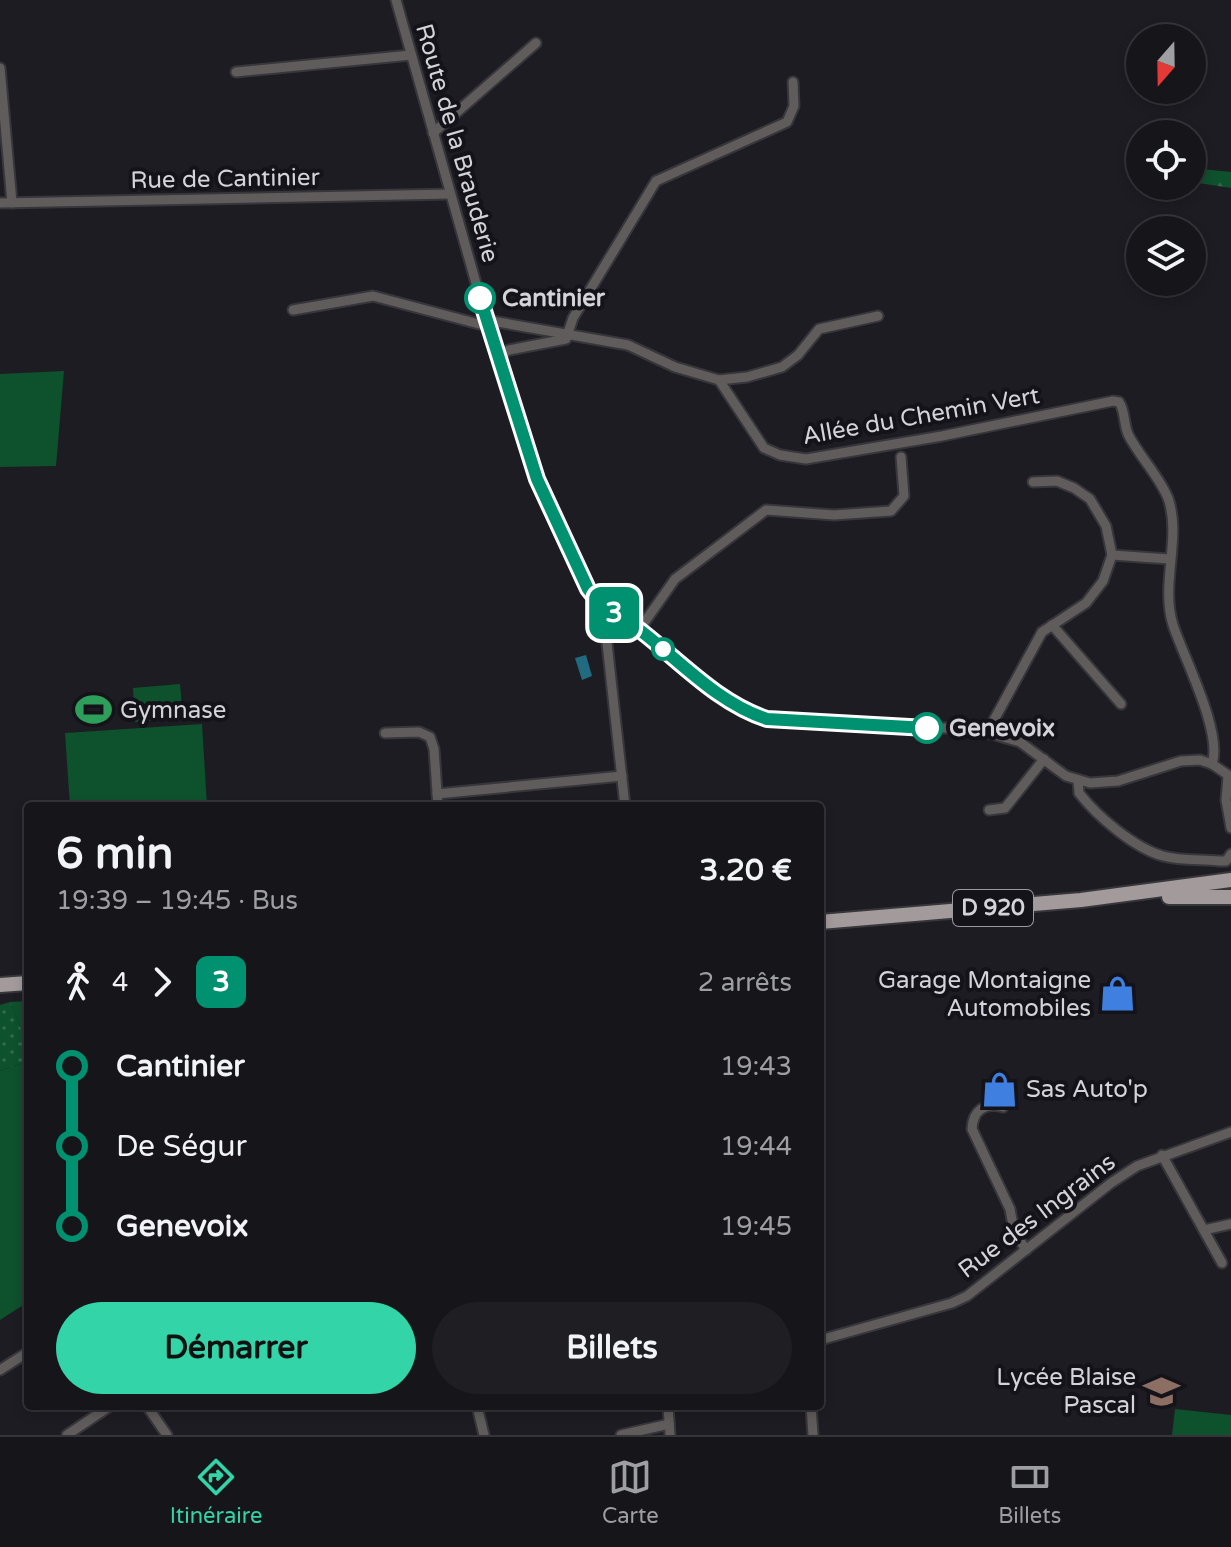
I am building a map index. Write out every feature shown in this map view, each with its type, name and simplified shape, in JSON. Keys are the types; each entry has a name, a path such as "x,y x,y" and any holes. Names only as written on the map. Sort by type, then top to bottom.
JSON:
{"main road":[{"name":"D 920","path":"824,922 1081,900 1231,880"},
{"name":"D 920","path":"1081,900 1128,901 1186,895 1231,897"},
{"path":"0,985 24,983"}],"street":[{"name":"Route de la Brauderie","path":"396,0 450,194 537,479 588,589 598,603"},
{"path":"433,133 536,43"},
{"path":"236,72 411,55"},
{"path":"0,68 12,203"},
{"path":"498,356 525,347 563,341 573,318 656,181 787,122 794,106 793,82"},
{"name":"Rue de Cantinier","path":"0,203 450,194"},
{"path":"293,310 373,296 479,324 488,322 522,326 628,345 689,372 719,380 747,377 782,367 798,355 819,329 878,316"},
{"path":"522,326 528,332 525,347"},
{"name":"Allée du Chemin Vert","path":"719,380 764,448 780,455 806,459 1119,402 1126,429 1168,498 1172,513 1169,559"},
{"path":"639,630 675,579 766,510 834,515 891,511 904,496 901,457"},
{"path":"988,731 1036,640 1042,632 1086,603 1097,591 1112,555 1106,526 1090,499 1057,481 1033,482"},
{"path":"1112,555 1169,559 1168,605 1214,743 1212,764"},
{"path":"598,603 639,630 725,699 767,719 988,731 1020,742 1059,771 1078,780 1099,783 1118,781 1181,761 1200,760 1212,764 1230,776 1226,800 1231,828"},
{"path":"598,603 606,634 625,802"},
{"path":"606,634 626,621"},
{"path":"1052,625 1121,704"},
{"path":"385,733 419,732 430,737 434,749 438,802"},
{"path":"989,810 1005,808 1044,759"},
{"path":"437,794 622,776"},
{"path":"1078,780 1077,789 1083,798 1130,839 1166,857 1226,861 1231,854"},
{"path":"1003,1107 988,1105 979,1109 972,1129 1010,1209 1014,1231 1026,1250"},
{"name":"Rue des Ingrains","path":"824,1339 952,1303 979,1287 1137,1166 1231,1132"},
{"path":"1162,1155 1222,1263"},
{"path":"1204,1230 1231,1224"},
{"path":"0,1370 24,1355"},
{"path":"67,1435 104,1410"},
{"path":"150,1410 167,1435"},
{"path":"478,1410 484,1435"},
{"path":"621,1435 670,1430 668,1410"},
{"path":"811,1410 813,1435"}],"green space":[{"path":"1206,169 1231,172 1231,188 1206,184"},
{"path":"64,371 56,466 0,467 0,374"},
{"path":"180,684 183,718 135,722 133,688"},
{"path":"202,724 207,802 70,802 65,733"},
{"path":"24,1001 24,1036 10,1002"},
{"path":"10,1002 24,1036 24,1062 0,1071 0,1005"},
{"path":"24,1062 24,1305 0,1320 0,1071"},
{"path":"1175,1409 1231,1415 1231,1435 1172,1435"}],"water":[{"path":"586,655 592,676 582,680 575,658"}],"bus line":[{"name":"3","path":"480,298 537,479 588,589 598,603 639,630 725,699 754,715 767,719 927,728"}],"place":[{"name":"Cantinier","path":"480,298"},
{"name":"Gymnase","path":"94,710"},
{"name":"Genevoix","path":"927,728"},
{"name":"Garage Montaigne Automobiles","path":"1117,994"},
{"name":"Sas Auto'p","path":"1000,1089"},
{"name":"Lycée Blaise Pascal","path":"1162,1391"}]}
